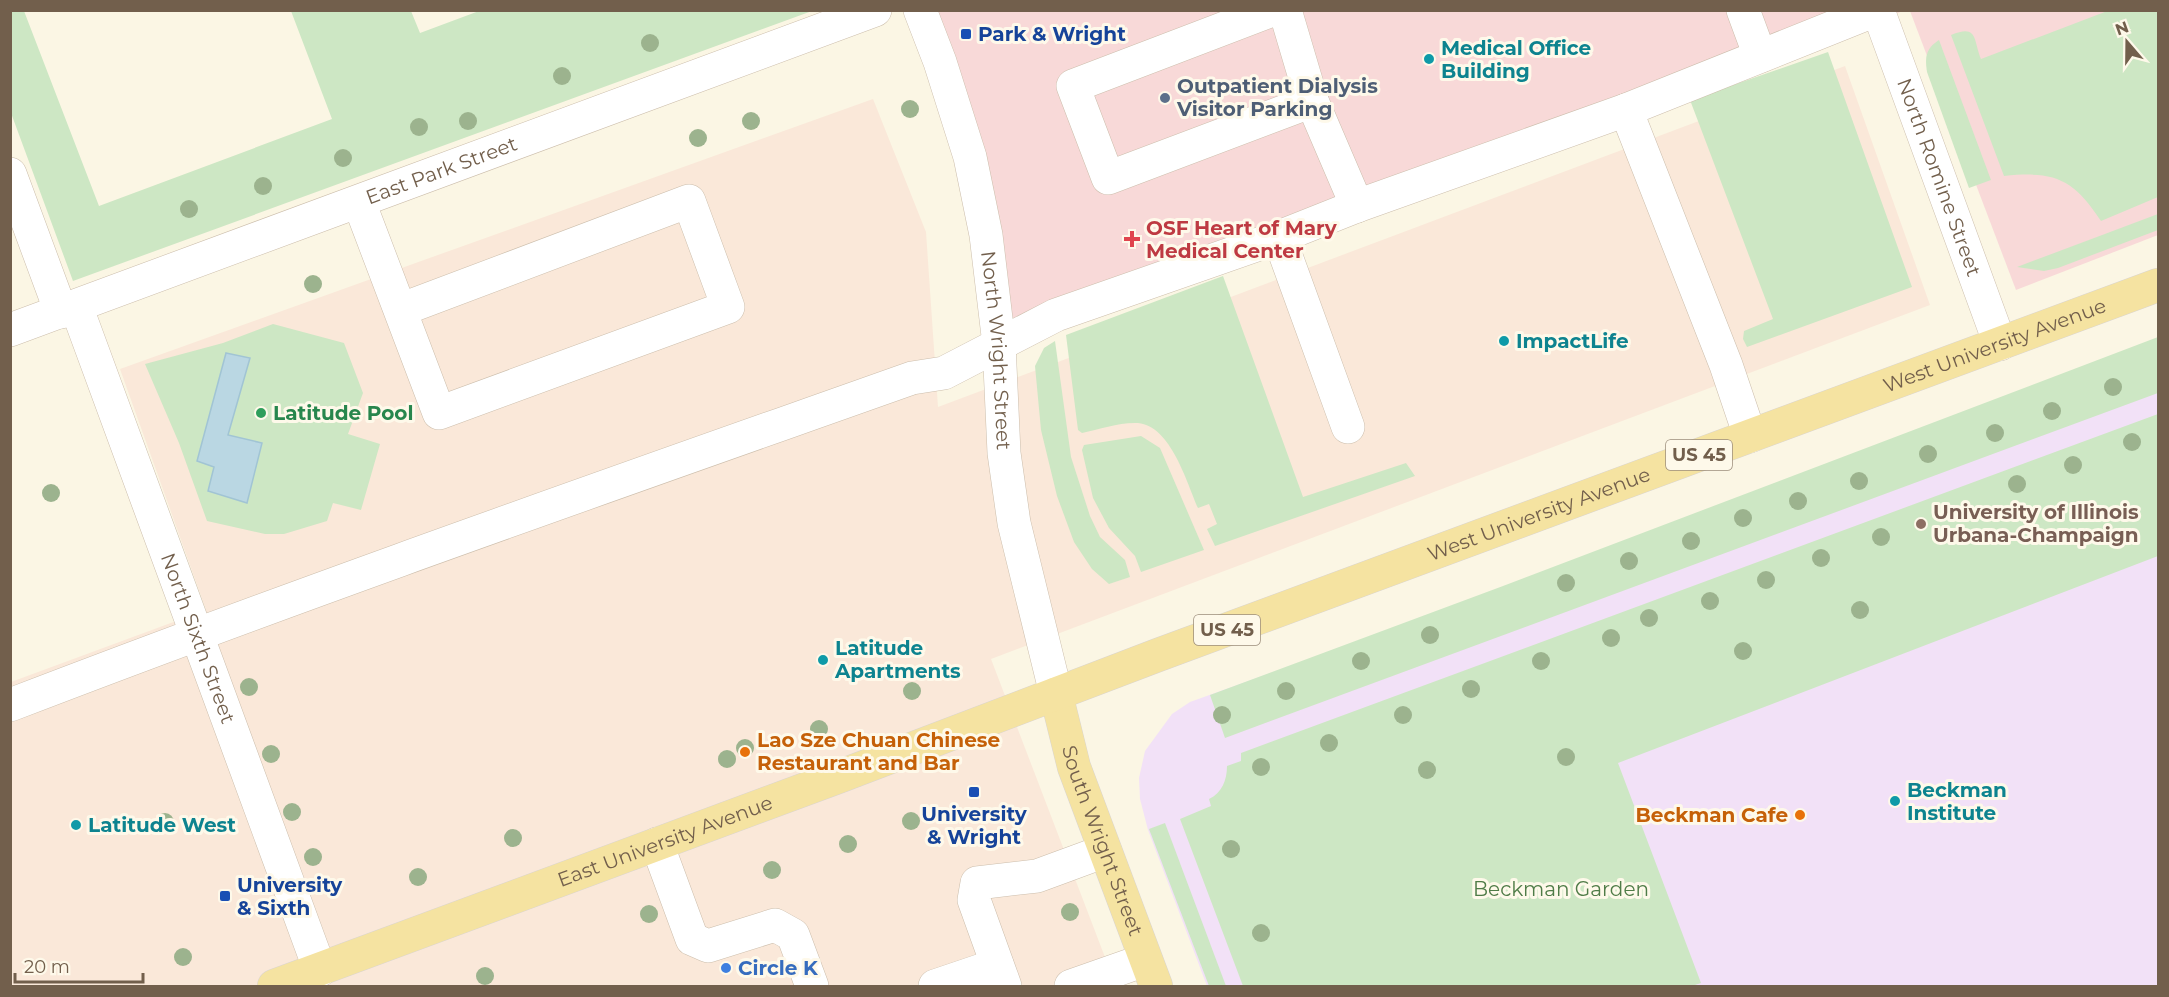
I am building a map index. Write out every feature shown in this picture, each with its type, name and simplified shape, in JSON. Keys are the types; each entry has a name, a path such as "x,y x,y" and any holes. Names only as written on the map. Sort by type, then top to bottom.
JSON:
{"main road":[{"name":"West University Avenue","path":"1056,694 2158,285"},
{"name":"East University Avenue","path":"274,987 313,977 657,844 1056,694"},
{"name":"South Wright Street","path":"1056,694 1074,767 1150,973"}],"street":[{"name":"East Park Street","path":"10,330 875,10"},
{"name":"North Wright Street","path":"920,10 970,157 986,235 999,344 1004,453 1014,523 1056,694"},
{"path":"1272,10 1073,86 1108,178 1312,102"},
{"path":"1286,10 1312,102 1357,206"},
{"path":"1743,10 1760,56"},
{"path":"10,705 650,470 912,378 944,373 1056,315 1279,237 1357,206 1626,110 1877,10"},
{"name":"North Romine Street","path":"1877,10 2000,344"},
{"path":"1626,110 1721,354 1750,436"},
{"name":"North Sixth Street","path":"10,174 69,309 196,635 313,977"},
{"path":"360,202 400,310 439,413 728,307 689,201 400,310"},
{"path":"1279,237 1348,427"},
{"path":"657,844 692,939 708,946 775,925 793,935 812,987"},
{"path":"935,987 1001,976 974,900 977,884 1037,876 1105,851"},
{"path":"1071,987 1150,973"}],"shaded area":[{"name":"OSF Heart of Mary Medical Center","path":"916,11 1903,11 1003,340"},
{"path":"1910,11 2158,11 2158,235 2016,290"},
{"path":"1845,66 1930,305 991,659 1116,986 11,986 11,682 206,610 120,369 873,99 926,232 938,407"},
{"name":"University of Illinois Urbana-Champaign","path":"2158,354 2158,986 1207,986 1148,830 1140,799 1139,778 1145,751 1172,714 1190,702"}],"green space":[{"path":"11,10 24,11 99,206 332,119 291,11 411,11 420,33 479,11 812,11 73,281 11,113"},
{"path":"2110,10 2158,11 2158,197 2101,221 2081,195 2061,180 2036,175 2004,176 1951,35 1970,32 1981,59"},
{"path":"1939,40 1991,180 1969,188 1927,72 1927,54"},
{"path":"1828,52 1912,287 1747,347 1743,339 1744,331 1773,319 1690,100"},
{"path":"2158,214 2158,230 2058,268 2044,271 2017,267"},
{"path":"1223,276 1303,497 1406,463 1415,476 1215,546 1207,529 1217,524 1209,504 1198,508 1176,457 1160,434 1150,426 1138,423 1082,433 1078,430 1066,335"},
{"name":"Latitude Pool","path":"273,324 344,343 363,393 348,434 380,444 361,510 333,503 327,521 284,534 265,534 207,521 179,443 145,364 223,343"},
{"path":"2158,337 2158,393 1225,738 1210,695"},
{"path":"1055,341 1071,457 1090,516 1100,537 1125,560 1130,577 1109,584 1092,569 1074,542 1057,496 1041,430 1035,366 1044,348"},
{"name":"Beckman Garden","path":"2158,414 2158,556 1618,763 1701,983 1692,986 1243,986 1180,819 1211,806 1209,799 1223,786 1227,766 1241,761 1241,753"},
{"path":"1141,436 1160,448 1204,550 1141,572 1135,556 1109,528 1093,498 1082,450 1084,445"},
{"path":"1165,823 1226,986 1209,986 1149,829"}],"water":[{"path":"226,353 250,358 228,435 262,443 247,503 208,491 214,467 197,461"}],"place":[{"name":"Park & Wright","path":"966,34"},
{"name":"Medical Office Building","path":"1429,59"},
{"name":"Outpatient Dialysis Visitor Parking","path":"1165,98"},
{"name":"OSF Heart of Mary Medical Center","path":"1132,239"},
{"name":"ImpactLife","path":"1504,341"},
{"name":"Latitude Pool","path":"261,413"},
{"name":"University of Illinois Urbana-Champaign","path":"1921,524"},
{"name":"Latitude Apartments","path":"823,660"},
{"name":"Lao Sze Chuan Chinese Restaurant and Bar","path":"745,752"},
{"name":"University & Wright","path":"974,792"},
{"name":"Beckman Institute","path":"1895,801"},
{"name":"Beckman Cafe","path":"1800,815"},
{"name":"Latitude West","path":"76,825"},
{"name":"University & Sixth","path":"225,896"},
{"name":"Circle K","path":"726,968"}]}
